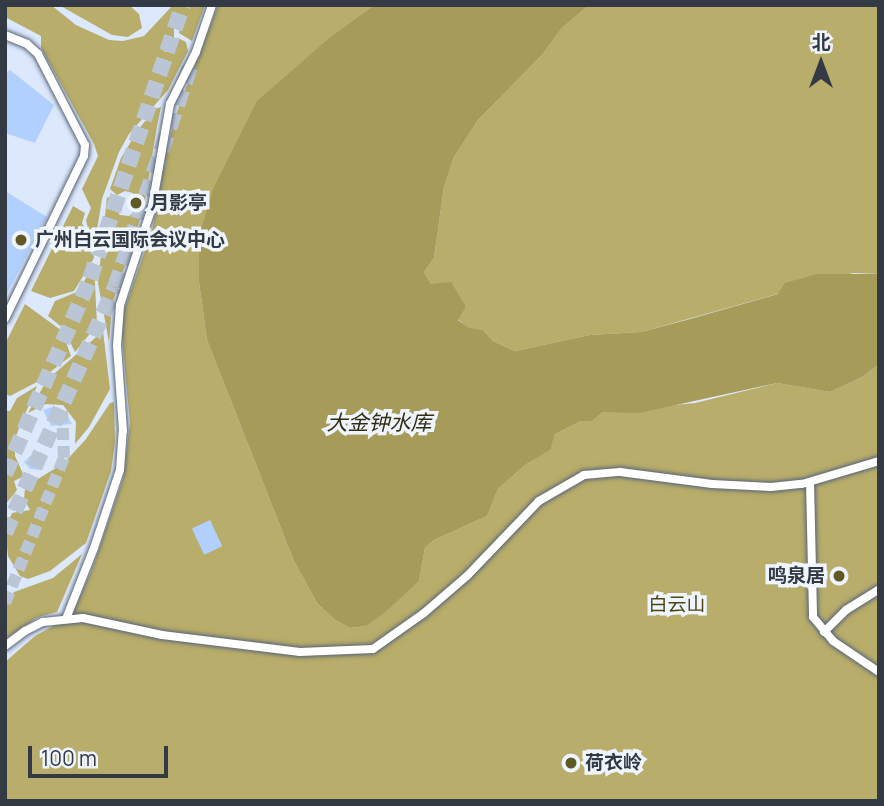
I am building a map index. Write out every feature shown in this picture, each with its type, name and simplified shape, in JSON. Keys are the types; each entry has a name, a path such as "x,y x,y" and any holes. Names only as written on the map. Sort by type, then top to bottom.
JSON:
{"street":[{"path":"66,618 94,548 120,470 123,431 117,346 120,305 152,206 170,104 196,52 212,5"},
{"path":"5,36 27,44 38,54 85,145 84,156 5,319"},
{"path":"5,646 25,631 54,619 83,618 162,635 307,653 373,649 441,598 539,501 584,475 620,471 712,484 759,486 810,482 879,461"},
{"path":"810,482 813,617 824,632 879,672"},
{"path":"824,632 846,610 879,589"}],"green space":[{"path":"5,5 51,5 76,25 109,40 123,41 144,36 173,5 205,5 192,41 179,33 179,24 174,25 174,40 165,47 165,52 177,47 178,38 186,42 188,51 168,90 129,134 119,152 102,199 96,236 88,228 86,220 91,208 82,189 98,156 94,144 41,48 41,36 5,17"},
{"path":"59,5 129,5 139,14 142,28 128,37 112,35"},
{"name":"白云山","path":"218,5 374,5 334,34 199,237 199,282 207,340 294,561 317,603 335,620 350,628 366,626 419,581 425,548 434,540 487,516 498,489 525,465 549,450 555,434 581,421 592,421 603,412 695,403 777,383 830,392 862,377 879,364 879,801 5,801 5,662 35,636 55,625 78,601 123,479 130,423 122,337 124,310 152,231 167,147 177,112"},
{"path":"589,5 879,5 879,274 853,273 641,332 590,335 515,351 493,341 483,330 469,329 458,319 466,307 431,284 424,272 434,258 444,187 454,157 478,120 542,55 562,28"},
{"path":"161,107 143,212 133,193 125,191 117,195 110,189 121,158 138,130 155,109"},
{"path":"107,197 114,200 115,209 120,215 129,216 137,210 141,216 112,304 109,342 98,283"},
{"path":"73,206 85,213 82,223 93,245 94,258 74,291 50,298 31,291"},
{"path":"94,263 97,325 75,352 63,328 48,316 55,301 79,291"},
{"path":"25,304 62,331 71,356 37,382 10,396 5,394 5,344"},
{"path":"103,331 110,389 89,427 75,444 76,422 63,405 46,404 28,413 47,380"},
{"path":"37,386 15,438 15,456 24,476 14,481 17,490 5,505 5,411 10,411 17,398"},
{"path":"114,402 115,442 111,471 86,543 50,571 28,579 20,576 8,556 5,529 12,513 30,510 24,499 25,487 64,463 86,439 110,403"},
{"path":"82,554 57,612 38,617 5,639 5,606 14,592 53,578"}],"water":[{"name":"大金钟水库","path":"374,5 589,5 562,28 542,55 478,120 454,157 444,187 434,258 424,272 431,284 451,282 466,307 458,320 469,328 483,330 493,341 515,351 590,335 641,332 778,294 785,283 817,274 879,274 879,364 862,377 830,392 777,383 639,413 603,412 592,421 581,421 555,434 550,450 525,465 498,489 487,516 434,540 425,548 419,581 384,613 366,626 350,628 335,620 317,603 294,561 207,340 199,282 199,237 213,189 257,101 334,34"}],"building":[{"path":"10,70 54,105 35,143 5,133 5,74"},
{"name":"广州白云国际会议中心","path":"5,191 47,217 5,297"},
{"path":"52,407 65,412 72,424 51,426 43,410"},
{"path":"30,456 41,460 42,470 30,469 24,462"},
{"path":"210,520 222,546 204,555 192,528"}],"tunnel":[{"path":"5,474 90,279 183,5"},
{"path":"5,533 115,287 190,67"},
{"path":"5,603 64,458 62,411"}],"place":[{"name":"月影亭","path":"136,203"},
{"name":"广州白云国际会议中心","path":"21,240"},
{"name":"鸣泉居","path":"839,576"},
{"name":"荷衣岭","path":"571,763"}]}
